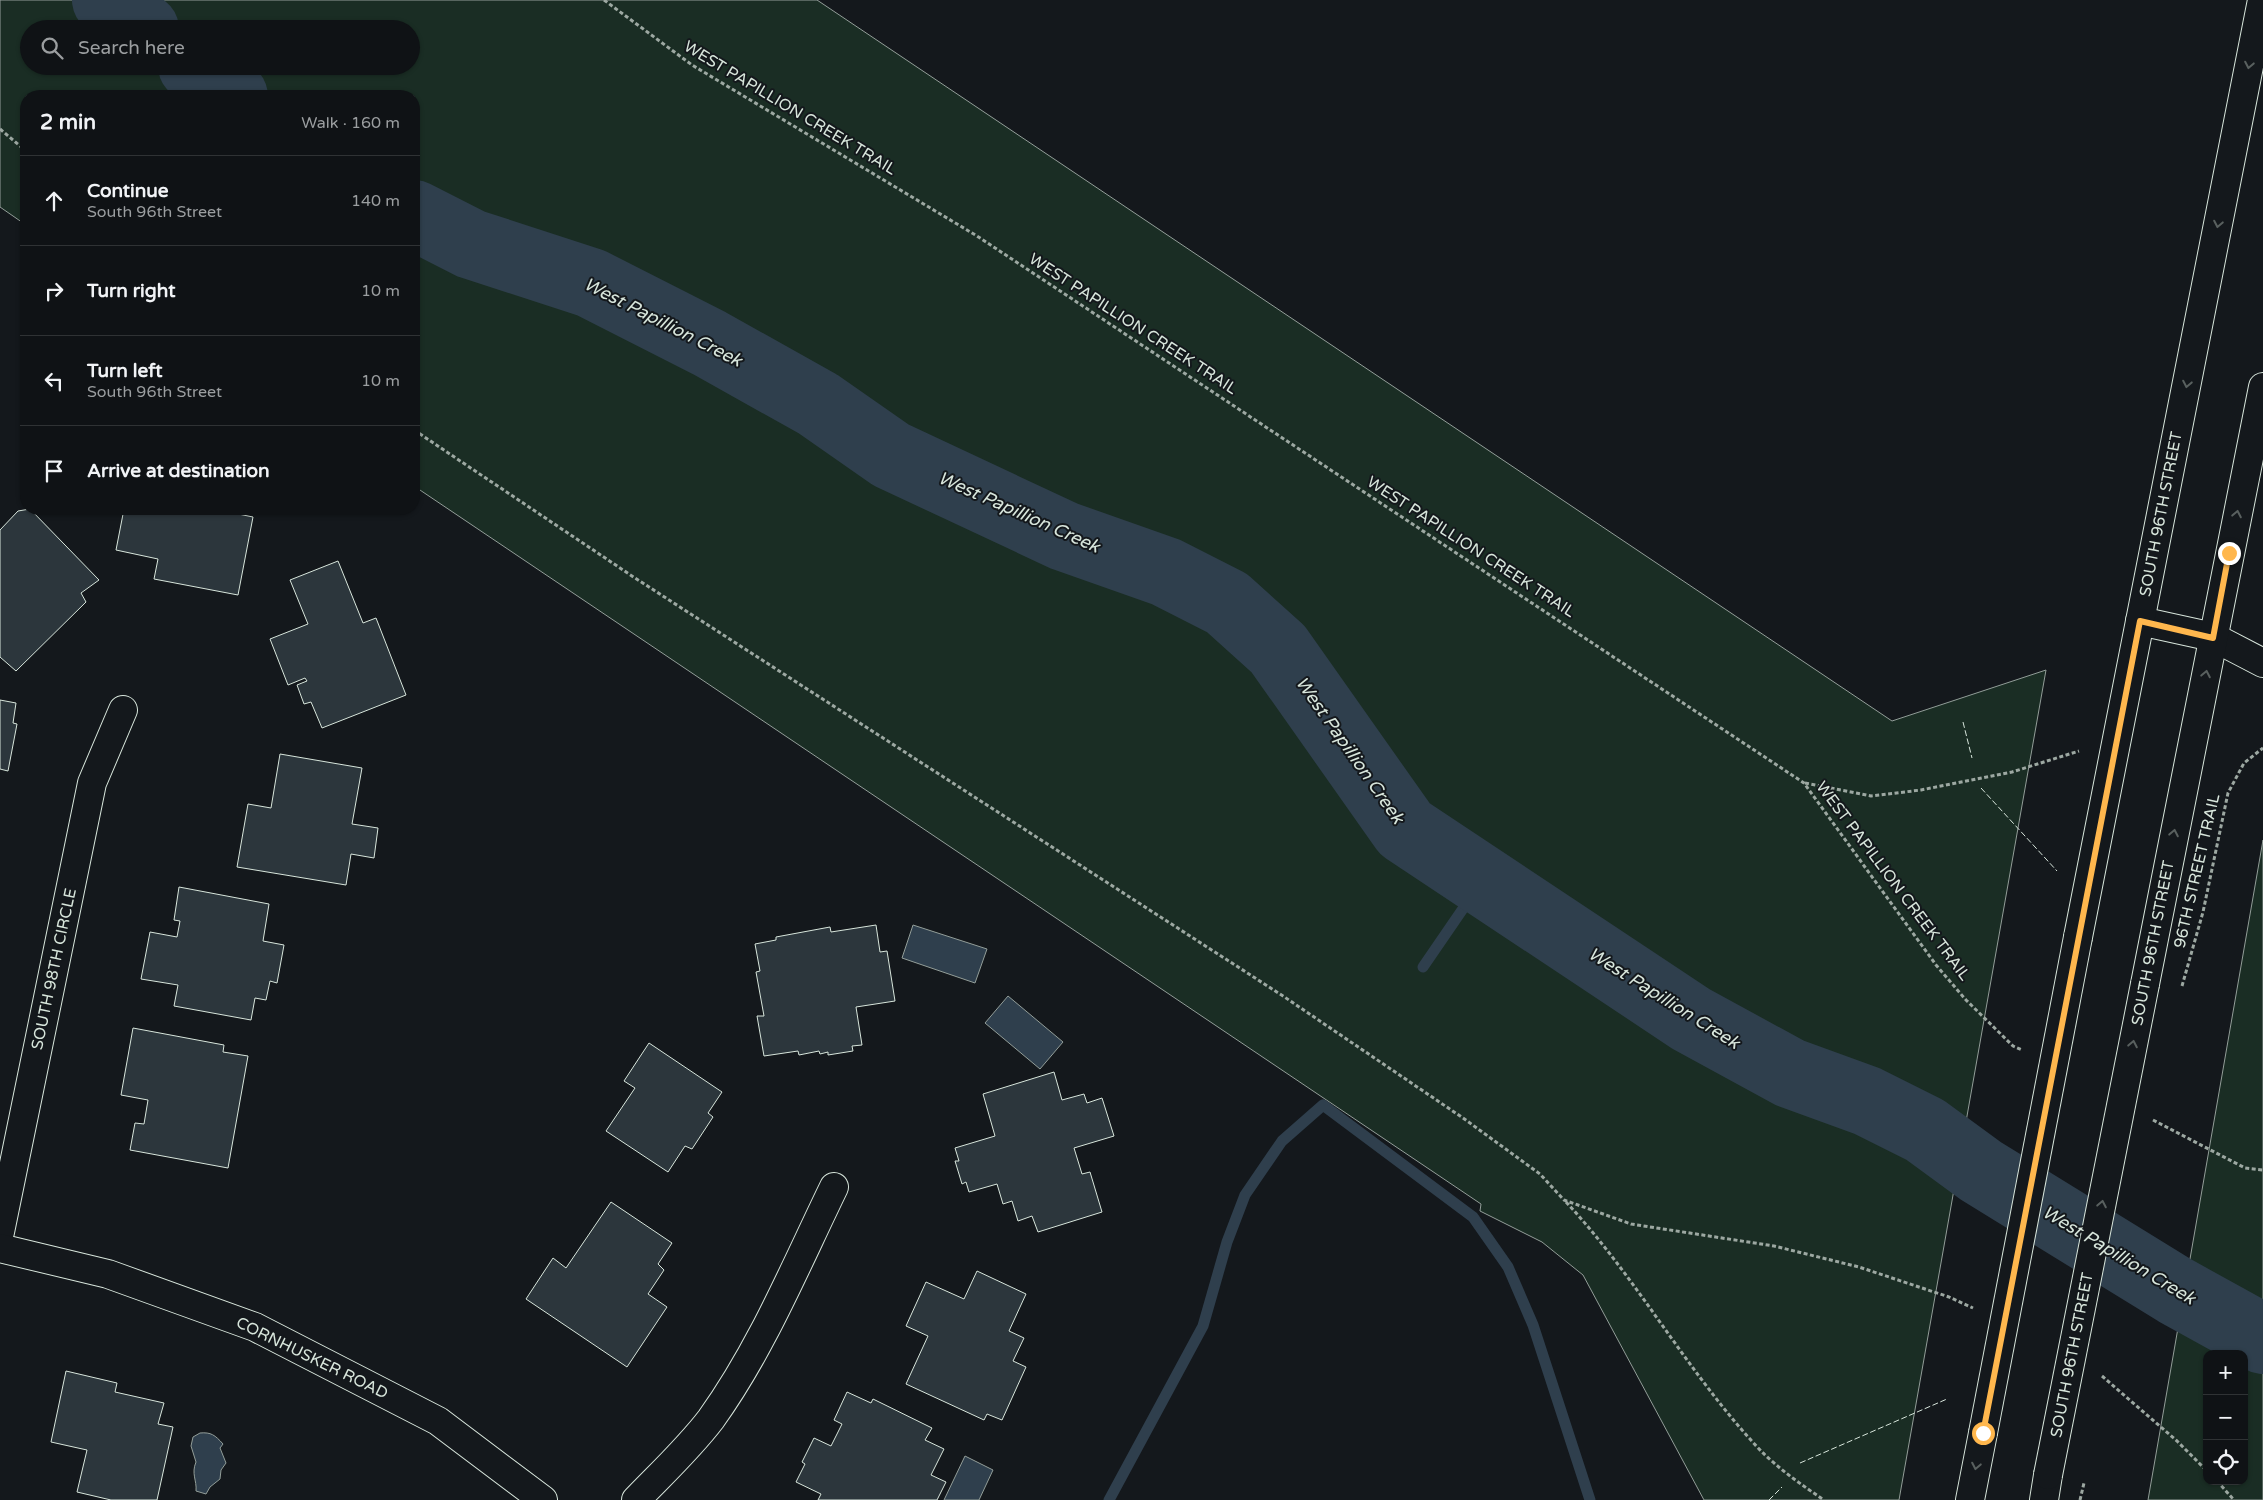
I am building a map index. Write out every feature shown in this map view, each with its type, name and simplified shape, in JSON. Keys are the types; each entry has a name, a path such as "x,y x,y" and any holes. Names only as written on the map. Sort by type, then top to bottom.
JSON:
{"main road":[{"name":"SOUTH 96TH STREET","path":"1970,1500 2078,937 2262,0"},
{"name":"SOUTH 96TH STREET","path":"2046,1487 2263,386"},
{"path":"2140,621 2213,638 2263,663"},
{"name":"SOUTH 98TH CIRCLE","path":"0,1232 92,783 122,710"},
{"path":"636,1500 710,1420 778,1305 834,1187"},
{"name":"CORNHUSKER ROAD","path":"0,1248 108,1274 255,1326 438,1421 543,1500"}],"path":[{"name":"WEST PAPILLION CREEK TRAIL","path":"604,0 692,66 977,236 1804,782 1936,964 1966,1000 2013,1046 2031,1055"},
{"path":"0,129 20,146"},
{"path":"420,434 635,578 1299,1007 1463,1118 1540,1174 1594,1232 1711,1393 1763,1452 1824,1500"},
{"path":"1804,782 1871,796 1921,790 2012,772 2117,737"},
{"name":"96TH STREET TRAIL","path":"2180,994 2202,912 2228,793 2244,763 2263,748"},
{"path":"2152,1120 2245,1168 2263,1170"},
{"path":"1564,1200 1631,1224 1774,1246 1859,1267 1948,1297 1982,1312"},
{"path":"2100,1374 2177,1441 2203,1467"},
{"path":"2221,1485 2234,1500"}],"green space":[{"path":"0,0 817,0 1892,721 2046,670 1899,1500 1704,1500 1583,1275 1542,1242 1480,1211 1481,1204 420,490 420,90 20,90 20,221 0,207"},
{"path":"2263,840 2263,1500 2148,1500"}],"water":[{"path":"913,925 987,949 975,983 902,958"},
{"path":"1008,996 1063,1042 1040,1069 985,1023"},
{"path":"200,1433 207,1433 218,1438 223,1444 220,1448 226,1463 221,1470 220,1479 210,1487 206,1494 196,1491 194,1470 196,1462 191,1446 193,1437"},
{"path":"965,1456 993,1470 979,1500 944,1500"}],"building":[{"path":"20,511 20,515 36,515 99,580 81,593 86,602 16,671 0,657 0,530"},
{"path":"123,515 243,515 253,517 238,595 154,579 158,559 116,550"},
{"path":"338,561 363,623 376,618 406,695 322,728 311,702 304,704 297,685 307,681 305,678 288,685 270,639 308,624 290,580"},
{"path":"0,700 16,703 13,723 17,724 8,771 0,769"},
{"path":"280,754 362,768 352,824 378,828 374,858 351,854 346,885 237,867 248,804 271,808"},
{"path":"179,887 269,904 263,941 284,945 277,983 270,981 266,1000 255,998 251,1020 174,1006 178,985 141,979 150,932 177,937 180,921 174,920"},
{"path":"876,925 880,952 887,951 895,1001 856,1007 862,1045 852,1046 853,1051 828,1055 828,1052 820,1054 819,1051 799,1055 798,1051 764,1056 757,1016 764,1016 756,972 760,971 755,944 776,940 776,937 830,927 831,932"},
{"path":"133,1028 224,1045 223,1052 248,1056 228,1168 130,1150 135,1123 144,1124 148,1100 121,1095"},
{"path":"649,1043 722,1092 708,1113 713,1117 692,1149 685,1146 668,1172 606,1131 635,1088 624,1081"},
{"path":"1054,1072 1062,1100 1084,1094 1087,1103 1102,1098 1114,1136 1074,1148 1082,1174 1090,1172 1102,1212 1038,1232 1032,1216 1018,1221 1012,1201 1003,1204 997,1184 969,1192 966,1182 962,1184 955,1161 959,1161 955,1148 995,1136 983,1094"},
{"path":"611,1202 672,1243 658,1264 664,1270 648,1294 667,1307 627,1367 526,1299 553,1258 566,1268"},
{"path":"977,1271 1026,1294 1009,1331 1024,1338 1013,1361 1026,1367 1002,1420 987,1414 984,1420 906,1384 928,1336 906,1326 926,1282 964,1299"},
{"path":"66,1371 117,1383 115,1392 164,1403 158,1424 173,1427 157,1500 111,1500 77,1492 87,1450 51,1442"},
{"path":"847,1392 871,1403 873,1399 932,1428 925,1440 944,1449 931,1475 946,1482 937,1500 818,1500 821,1494 796,1482 805,1464 802,1462 814,1438 831,1446 842,1424 834,1420"}],"waterway":[{"name":"West Papillion Creek","path":"107,0 133,20"},
{"name":"West Papillion Creek","path":"205,75 225,90"},
{"name":"West Papillion Creek","path":"420,218 471,244 591,283 709,343 818,404 891,455 1064,536 1166,572 1227,603 1278,649 1405,829 1691,1019 1790,1073 1867,1101 1925,1130 1981,1171 2176,1291 2263,1339"},
{"path":"1423,967 1482,881"},
{"path":"1109,1500 1203,1326 1227,1242 1245,1195 1282,1141 1323,1105 1473,1217 1508,1267 1533,1325 1590,1500"}],"fence":[{"path":"1963,722 1972,758"},
{"path":"1981,788 2057,871"},
{"path":"1800,1463 1947,1399"},
{"path":"1769,1500 1782,1487"}],"route":[{"path":"1983,1433 2140,621 2213,638 2229,553"}]}
